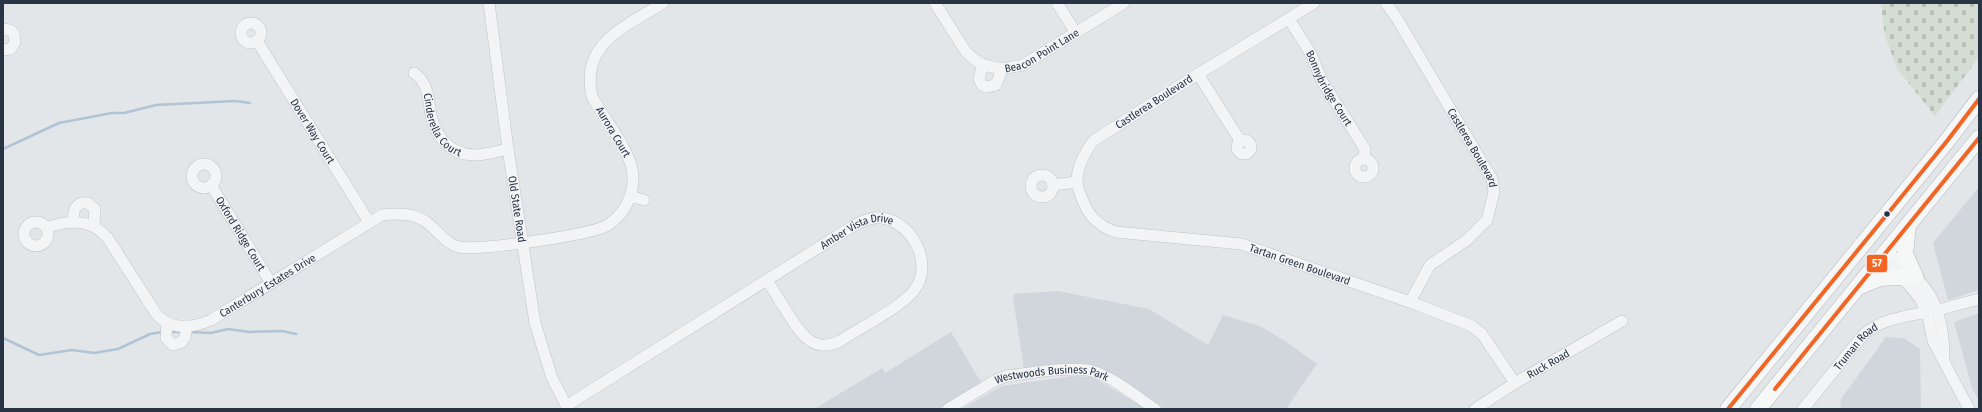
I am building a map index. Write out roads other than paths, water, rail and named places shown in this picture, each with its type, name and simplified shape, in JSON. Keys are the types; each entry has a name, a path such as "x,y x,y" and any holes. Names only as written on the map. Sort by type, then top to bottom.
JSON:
{"highway":[{"path":"1728,409 1979,99"},
{"path":"1758,409 1979,138"},
{"path":"1883,254 1888,225 1898,200"},
{"path":"1857,288 1880,278 1908,277 1905,254 1908,226"},
{"path":"1854,255 1872,249 1883,254"}],"street":[{"name":"Old State Road","path":"489,3 508,149 535,323 552,378 567,407"},
{"name":"Beacon Point Lane","path":"935,3 971,58 983,64 1002,69 1023,65 1124,3"},
{"path":"1057,3 1076,33"},
{"name":"Castlerea Boulevard","path":"1077,182 1082,158 1094,141 1198,74 1314,3"},
{"name":"Castlerea Boulevard","path":"1386,3 1396,17 1485,166 1492,179 1494,192 1487,220 1467,240 1430,264 1410,302"},
{"name":"Aurora Court","path":"522,242 587,233 603,228 622,212 630,196 633,175 630,161 592,96 590,74 595,55 607,39 661,4"},
{"name":"Bonnybridge Court","path":"1289,19 1311,54 1322,81 1365,149 1364,158"},
{"path":"3,29 10,30 14,33 15,42 11,49 3,50"},
{"name":"Dover Way Court","path":"257,41 368,222"},
{"path":"983,64 979,79 982,85 986,87 996,85 1002,69"},
{"name":"Cinderella Court","path":"414,74 421,78 426,86 435,130 449,146 460,152 472,155 508,149"},
{"path":"1198,74 1241,142"},
{"path":"1053,185 1077,182"},
{"name":"Tartan Green Boulevard","path":"1077,182 1084,205 1091,217 1109,230 1116,232 1241,244 1410,302 1470,325 1482,334 1515,383"},
{"name":"Oxford Ridge Court","path":"211,185 271,283"},
{"path":"630,196 644,200"},
{"path":"74,221 72,214 75,208 81,203 88,203 95,209 94,226"},
{"name":"Canterbury Estates Drive","path":"167,324 187,326 200,325 211,320 368,222 382,215 393,214 413,216 429,224 452,244 469,248 522,242"},
{"name":"Amber Vista Drive","path":"567,407 767,280 853,226 872,218 890,220 905,229 920,250 923,263 920,282 907,298 840,341 828,344 814,343 802,334 767,280"},
{"path":"46,228 60,223 74,221 94,226 107,236 152,308 167,324 166,338 173,345 182,342 186,337 187,326"},
{"path":"1883,254 1908,277 1928,290 1932,311 1932,340 1969,409"},
{"path":"1883,254 1908,277 1914,289 1932,311"},
{"name":"Truman Road","path":"1803,409 1863,335 1872,327 1888,320 1979,299"},
{"name":"Ruck Road","path":"1475,409 1515,383 1622,321"},
{"name":"Westwoods Business Park","path":"948,409 996,380 1007,376 1081,369 1093,371 1111,380 1155,409"}],"waterway":[{"path":"3,149 59,123 112,113 124,113 156,105 235,101 250,103"},
{"path":"188,332 211,333 228,329 249,332 282,331 296,334"},
{"path":"3,338 39,355 72,350 94,353 118,349 150,334 163,332"},
{"path":"170,332 181,332"}]}
